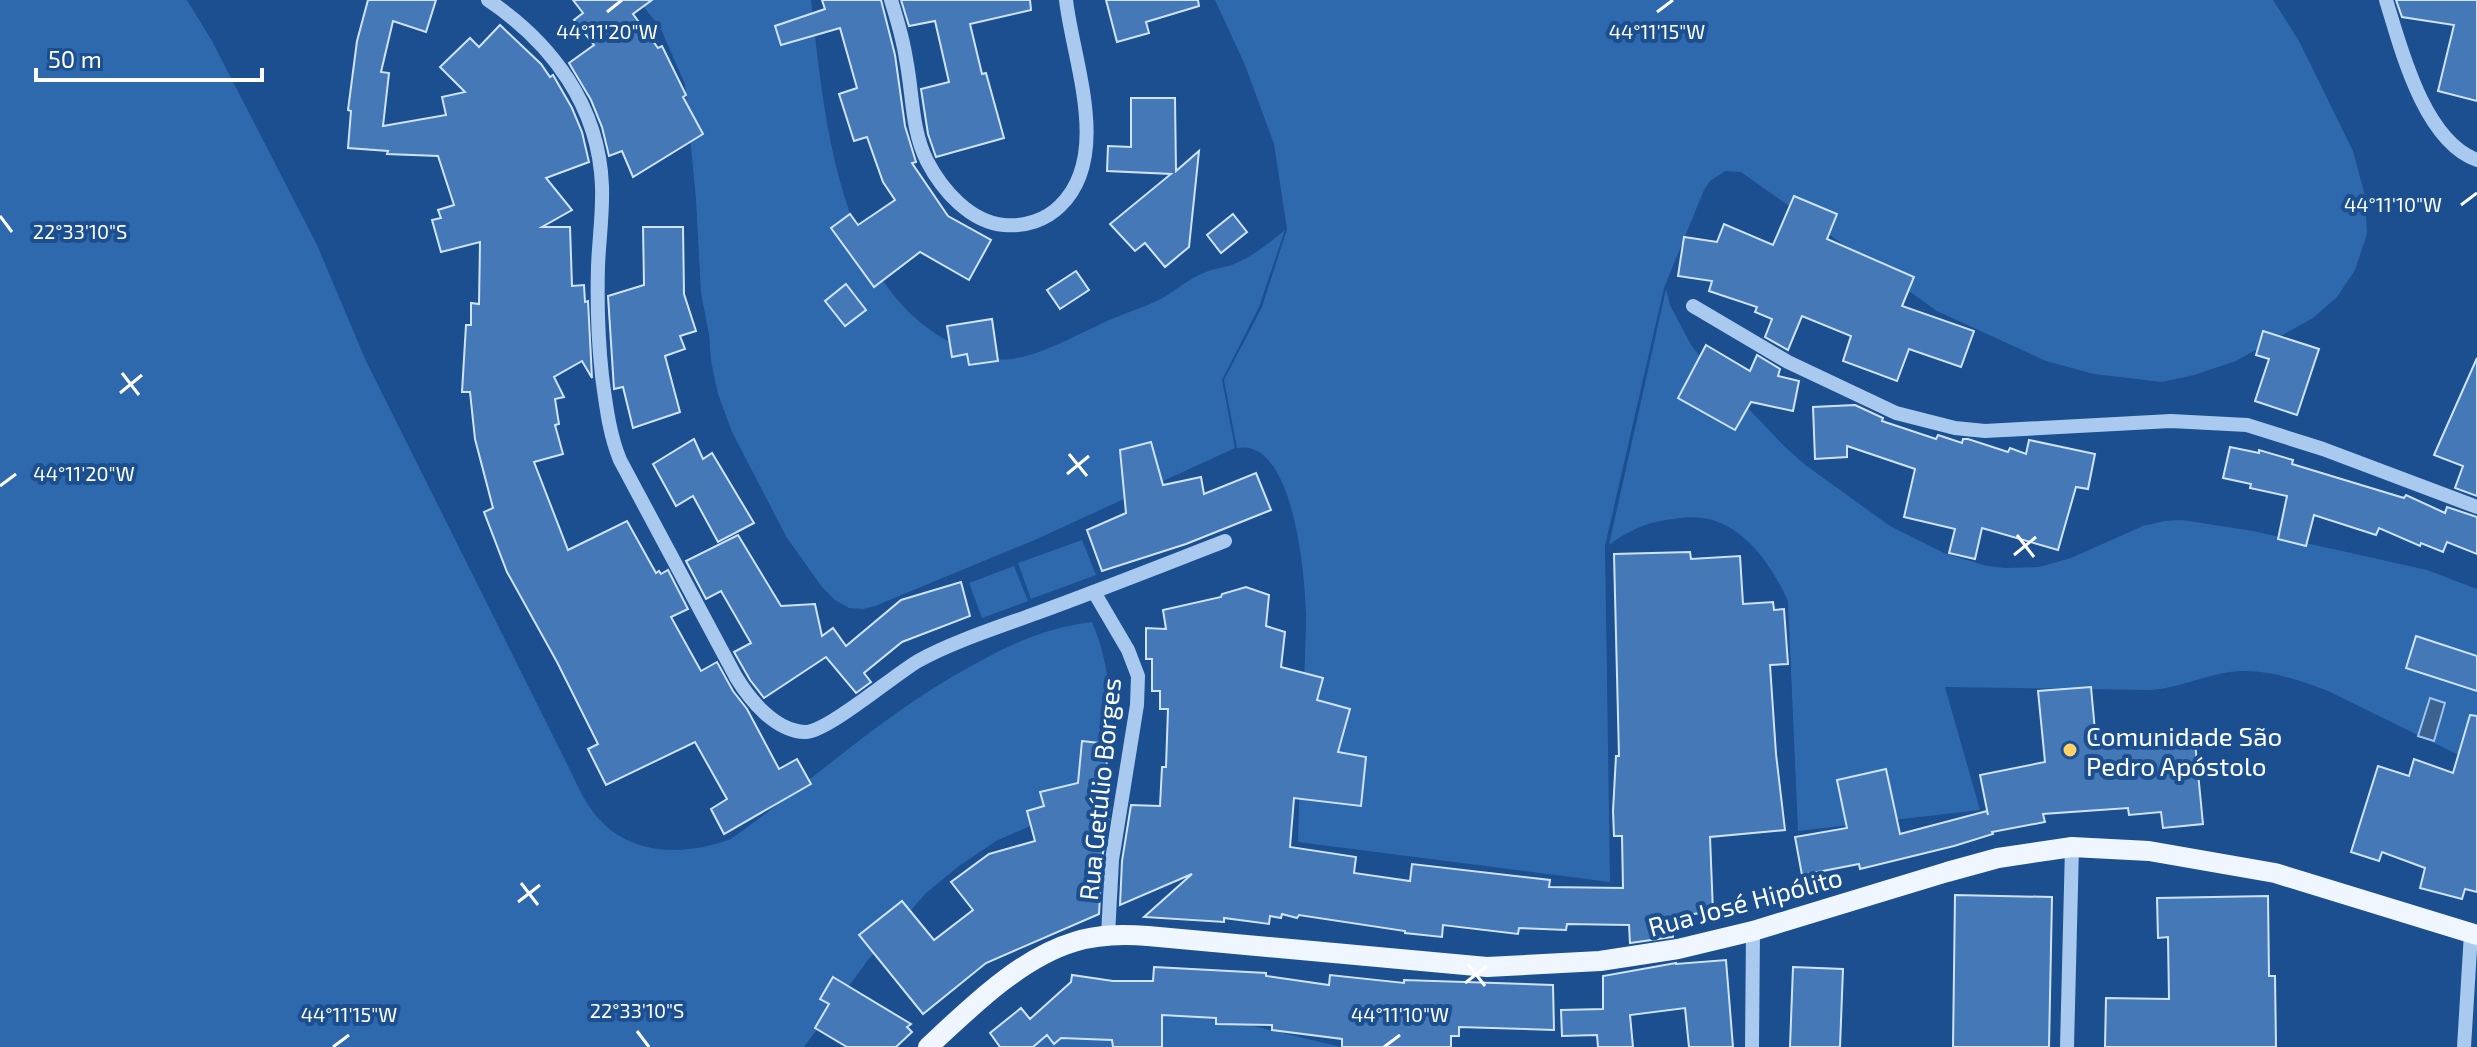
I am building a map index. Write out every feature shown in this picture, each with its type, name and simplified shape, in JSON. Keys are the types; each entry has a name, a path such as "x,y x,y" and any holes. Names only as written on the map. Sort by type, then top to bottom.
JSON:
{"main road":[{"name":"Rua José Hipólito","path":"928,1047 1019,971 1055,949 1108,935 1487,967 1600,961 1678,949 1753,931 1960,868 1998,858 2072,847 2149,851 2275,873 2474,934"}],"street":[{"path":"488,0 541,42 572,87 592,127 602,186 597,317 612,441 736,677 757,706 792,729 814,731 837,719 933,653 1225,541"},
{"path":"891,0 906,59 917,134 926,159 950,194 970,211 991,223 1014,226 1045,218 1056,210 1073,191 1085,159 1087,144 1083,100 1066,0"},
{"path":"2386,0 2418,94 2432,118 2459,150 2477,160"},
{"path":"1693,306 1788,362 1896,413 1924,422 1985,431 2171,421 2247,425 2323,449 2477,507"},
{"name":"Rua Getúlio Borges","path":"1094,592 1128,650 1138,676 1137,705 1112,860 1108,935"},
{"path":"2067,1047 2072,847"},
{"path":"1752,1047 1753,931"},
{"path":"2464,1047 2474,934"}],"shaded area":[{"path":"0,0 187,0 212,41 317,245 366,361 578,787 594,813 613,831 644,846 662,849 697,848 731,839 879,726 940,684 1016,643 1060,628 1092,622 1104,659 1109,694 1103,767 1039,822 996,841 926,893 868,960 804,1047 0,1047"},
{"path":"638,0 811,0 831,144 861,240 884,282 915,318 954,344 975,353 990,358 1012,359 1051,347 1159,300 1200,275 1244,259 1285,230 1259,307 1222,380 1235,448 1037,539 875,606 849,608 835,600 787,538 732,432 718,394 701,293 685,84 660,27"},
{"path":"1215,0 2273,0 2299,41 2353,151 2365,196 2367,234 2355,270 2337,297 2313,318 2236,361 2162,382 2094,374 2046,361 1937,311 1741,172 1725,171 1710,181 1704,190 1664,288 1605,546 1610,882 1298,842 1306,614 1299,542 1284,486 1272,464 1256,450 1237,448 1224,380 1262,307 1287,229 1274,144 1245,65"},
{"path":"1666,289 1670,305 1691,345 1784,446 1890,526 1944,553 1987,566 2039,567 2071,558 2143,526 2182,520 2253,531 2427,570 2477,589 2477,764 2328,691 2264,672 2224,673 2151,690 1945,687 1980,810 1798,831 1788,601 1774,574 1744,538 1718,522 1703,518 1651,523 1609,545"},
{"path":"1082,540 1096,575 1031,599 1018,563"},
{"path":"1014,566 1028,601 982,618 969,583"},
{"path":"2430,698 2445,703 2434,741 2418,736"},
{"path":"1160,1012 1245,1024 1341,1047 1021,1047 1055,1023"}],"building":[{"path":"368,0 436,0 426,32 393,21 381,72 389,73 383,126 446,115 442,97 465,92 440,67 470,38 479,47 500,25 541,64 550,77 553,75 572,108 589,162 546,178 572,210 542,227 570,227 572,286 584,285 585,302 588,301 592,378 582,361 554,377 564,397 555,399 559,424 555,425 563,454 534,462 568,550 627,521 656,573 668,570 688,609 671,617 701,671 717,662 779,769 797,759 811,784 724,834 711,809 727,799 695,742 606,785 588,749 598,744 507,572 484,512 493,508 475,439 470,392 462,392 466,325 471,325 471,303 479,304 480,242 441,252 432,220 441,218 438,210 454,205 438,156 387,154 388,151 348,148 351,111 348,110 357,41"},
{"path":"573,0 652,0 633,14 658,48 662,46 686,95 683,97 703,134 633,177 622,151 609,156 591,100 569,63 594,45 574,20 583,13"},
{"path":"822,0 881,0 895,55 905,126 916,162 912,163 948,216 991,240 969,280 920,252 874,287 831,228 850,214 858,225 895,200 883,182 867,137 854,141 839,94 857,88 840,28 781,45 775,26 825,9"},
{"path":"901,0 1030,0 1031,10 970,24 982,74 986,73 1004,138 936,157 928,134 921,89 949,82 935,21 909,26"},
{"path":"1106,0 1198,0 1199,6 1146,22 1149,33 1117,42"},
{"path":"2396,0 2477,0 2477,101 2438,91 2454,25 2402,17"},
{"path":"1131,98 1175,98 1176,171 1199,151 1189,247 1165,267 1145,243 1135,251 1110,224 1171,174 1107,171 1108,146 1131,147"},
{"path":"1794,196 1837,214 1827,239 1914,277 1902,306 1974,331 1961,367 1909,349 1897,381 1843,361 1851,336 1802,316 1788,350 1765,337 1772,319 1755,312 1757,307 1709,291 1712,281 1678,276 1684,237 1717,242 1724,224 1773,245"},
{"path":"1233,214 1247,232 1221,253 1207,235"},
{"path":"643,227 683,227 684,294 696,331 680,336 685,349 665,356 680,412 633,428 623,387 614,389 608,296 644,285"},
{"path":"1076,271 1089,290 1060,309 1047,290"},
{"path":"846,284 866,310 845,326 825,301"},
{"path":"992,319 998,361 969,365 967,354 952,357 947,326"},
{"path":"2263,331 2319,349 2297,415 2255,401 2269,359 2256,355"},
{"path":"1706,345 1750,371 1757,355 1780,369 1778,376 1799,381 1793,411 1751,402 1735,430 1678,398"},
{"path":"2477,358 2477,496 2455,488 2463,466 2434,455"},
{"path":"1855,405 1883,418 1882,421 1936,439 1938,435 1962,443 1963,439 1968,439 2008,452 2010,448 2026,454 2029,440 2095,454 2088,489 2076,487 2058,550 1982,528 1975,559 1949,553 1955,529 1904,517 1915,469 1847,446 1847,457 1815,459 1813,407"},
{"path":"694,439 703,459 712,453 754,523 718,542 693,496 676,506 653,464"},
{"path":"1151,442 1163,485 1201,477 1204,494 1256,473 1271,510 1186,544 1102,571 1087,530 1126,513 1120,450"},
{"path":"2230,447 2259,453 2259,450 2293,460 2292,464 2404,498 2406,495 2445,513 2447,507 2477,517 2477,554 2447,542 2443,552 2421,543 2420,546 2379,528 2376,535 2314,515 2306,546 2278,539 2287,496 2223,478"},
{"path":"738,535 781,606 815,604 822,636 833,628 846,646 901,600 961,582 970,616 902,642 864,673 871,682 856,693 826,657 764,698 734,652 751,643 721,591 706,599 686,561"},
{"path":"1690,552 1691,559 1740,556 1743,604 1773,602 1774,610 1784,609 1788,664 1770,665 1785,830 1710,837 1713,912 1672,916 1673,937 1630,943 1629,925 1567,924 1566,930 1519,928 1518,934 1443,925 1442,937 1299,915 1297,918 1282,914 1281,918 1270,916 1269,924 1224,918 1224,922 1144,917 1192,874 1120,905 1122,861 1131,805 1160,806 1162,767 1166,767 1168,709 1160,709 1160,691 1152,691 1152,659 1146,659 1146,628 1166,629 1163,610 1221,597 1222,594 1246,587 1269,595 1266,626 1285,632 1281,667 1323,678 1317,700 1350,709 1338,752 1366,757 1361,806 1294,798 1290,847 1356,857 1354,873 1410,881 1412,864 1550,880 1549,887 1623,888 1622,836 1614,836 1613,811 1616,756 1619,756 1614,554"},
{"path":"2416,636 2477,656 2477,691 2406,668"},
{"path":"2091,687 2096,742 2151,737 2151,746 2195,742 2203,824 2163,828 2161,812 2129,815 2128,808 2043,814 2045,822 1992,832 1954,846 1860,869 1859,864 1802,875 1795,837 1847,828 1837,780 1886,769 1900,834 1987,811 1988,815 1980,775 2045,762 2038,691"},
{"path":"2470,715 2477,716 2477,892 2465,889 2462,899 2420,888 2425,868 2382,852 2379,861 2351,852 2378,766 2409,776 2414,759 2453,773"},
{"path":"1082,741 1108,744 1104,803 1111,803 1102,859 1099,914 986,963 923,1014 859,935 902,901 934,940 973,910 951,882 989,854 1035,841 1027,811 1044,806 1040,792 1078,783"},
{"path":"1955,895 2052,897 2049,1047 1953,1047"},
{"path":"2268,896 2269,976 2275,976 2276,1047 2105,1047 2106,998 2169,999 2168,937 2158,938 2157,898"},
{"path":"1726,960 1733,1047 1689,1047 1685,1008 1630,1015 1633,1047 1598,1047 1597,1035 1562,1036 1561,1010 1603,1009 1603,976 1676,963"},
{"path":"1154,967 1266,973 1266,976 1329,985 1330,975 1404,983 1404,980 1553,985 1554,1030 1459,1027 1459,1036 1451,1036 1451,1047 1342,1047 1342,1039 1272,1030 1272,1025 1216,1024 1216,1018 1162,1015 1162,1047 1113,1047 1112,1040 1061,1038 1054,1044 1047,1035 1033,1047 1000,1047 990,1033 1021,1008 1030,1019 1071,982 1072,975 1113,981 1153,981"},
{"path":"1793,967 1843,969 1840,1047 1790,1047"},
{"path":"833,977 911,1024 907,1027 912,1032 896,1047 847,1047 815,1028 829,1004 820,999"}],"place":[{"name":"Comunidade São Pedro Apóstolo","path":"2070,750"}]}
